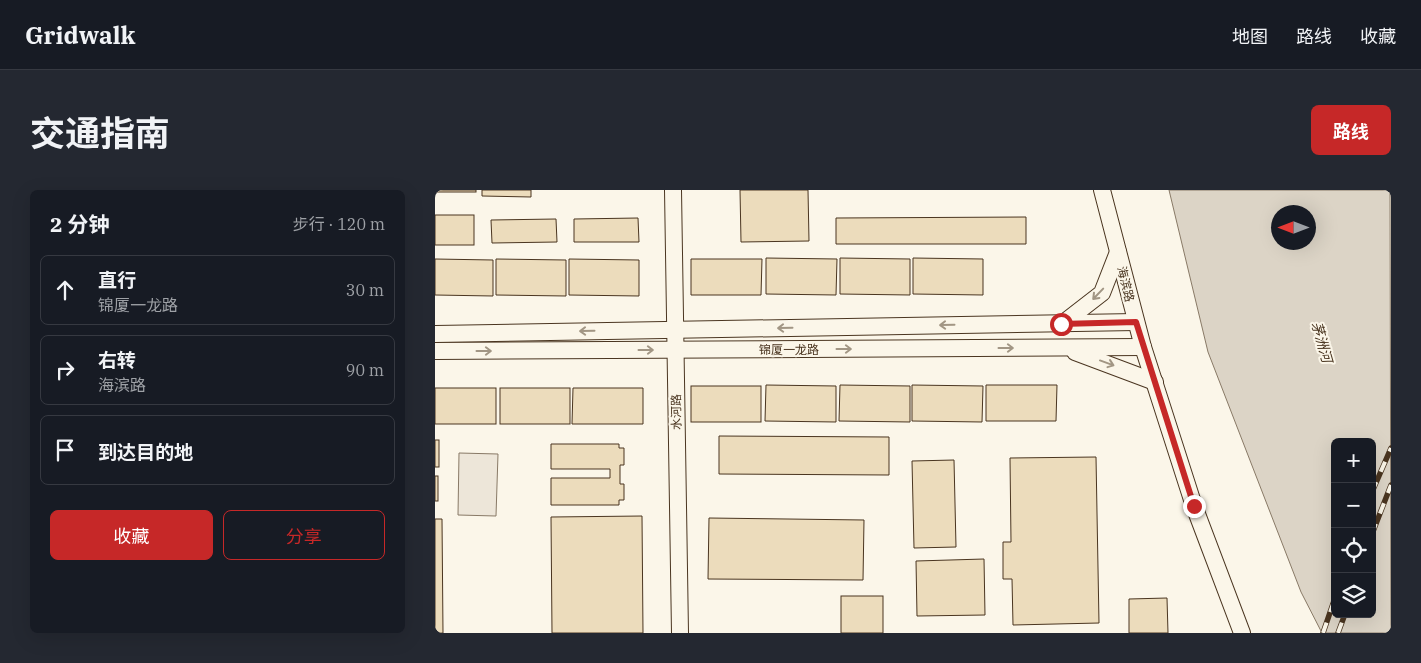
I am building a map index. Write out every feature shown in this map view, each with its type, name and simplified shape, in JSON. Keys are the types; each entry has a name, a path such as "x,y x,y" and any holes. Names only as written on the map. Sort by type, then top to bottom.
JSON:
{"street":[{"name":"水河路","path":"673,190 680,633"},
{"name":"海滨路","path":"1103,190 1143,347 1194,506 1242,633"},
{"path":"1061,324 1102,293 1118,252"},
{"name":"锦厦一龙路","path":"435,334 1136,322"},
{"name":"锦厦一龙路","path":"435,352 1143,347"},
{"path":"1061,348 1155,382"}],"shaded area":[{"path":"459,453 498,454 496,516 458,515"}],"water":[{"name":"茅洲河","path":"1169,190 1390,190 1391,633 1322,633 1301,592 1208,352"}],"building":[{"path":"435,190 476,190 476,192 435,192"},
{"path":"482,190 531,190 531,197 482,196"},
{"path":"740,190 808,190 809,241 741,242"},
{"path":"435,215 474,215 474,245 435,245"},
{"path":"1026,217 1026,244 836,244 836,218"},
{"path":"638,218 639,242 574,242 574,219"},
{"path":"556,219 557,242 492,243 491,220"},
{"path":"766,258 837,259 836,295 766,294"},
{"path":"840,258 910,259 910,295 840,294"},
{"path":"913,258 983,259 983,295 913,294"},
{"path":"435,259 493,260 493,296 435,295"},
{"path":"496,259 566,260 566,296 496,295"},
{"path":"569,259 639,260 639,296 569,295"},
{"path":"691,259 762,259 761,295 691,295"},
{"path":"766,385 836,386 836,422 765,421"},
{"path":"840,385 910,386 910,422 839,421"},
{"path":"912,385 983,386 982,422 912,421"},
{"path":"986,385 1057,385 1056,421 986,421"},
{"path":"691,386 761,386 761,422 691,422"},
{"path":"435,388 496,388 496,424 435,424"},
{"path":"500,388 570,388 570,424 500,424"},
{"path":"573,388 643,388 643,424 572,424"},
{"path":"719,436 889,437 889,475 719,474"},
{"path":"435,440 439,440 439,467 435,467"},
{"path":"551,444 619,444 619,448 624,448 624,465 620,465 620,484 624,484 624,500 619,500 619,505 551,505 551,478 610,478 610,469 551,469"},
{"path":"1096,457 1099,623 1013,625 1012,579 1003,579 1003,542 1011,542 1010,458"},
{"path":"954,460 956,547 914,548 912,461"},
{"path":"435,476 438,476 438,501 435,501"},
{"path":"642,516 643,633 552,633 551,517"},
{"path":"709,518 864,520 863,580 708,579"},
{"path":"435,519 442,519 443,633 435,633"},
{"path":"984,559 985,615 917,616 916,561"},
{"path":"841,596 883,596 883,633 841,633"},
{"path":"1167,598 1168,633 1129,633 1129,599"}],"railway":[{"path":"1376,483 1391,448"},
{"path":"1374,528 1391,485"},
{"path":"1323,633 1331,610"},
{"path":"1338,633 1344,618"}],"route":[{"path":"1061,324 1136,322 1194,506"}]}
